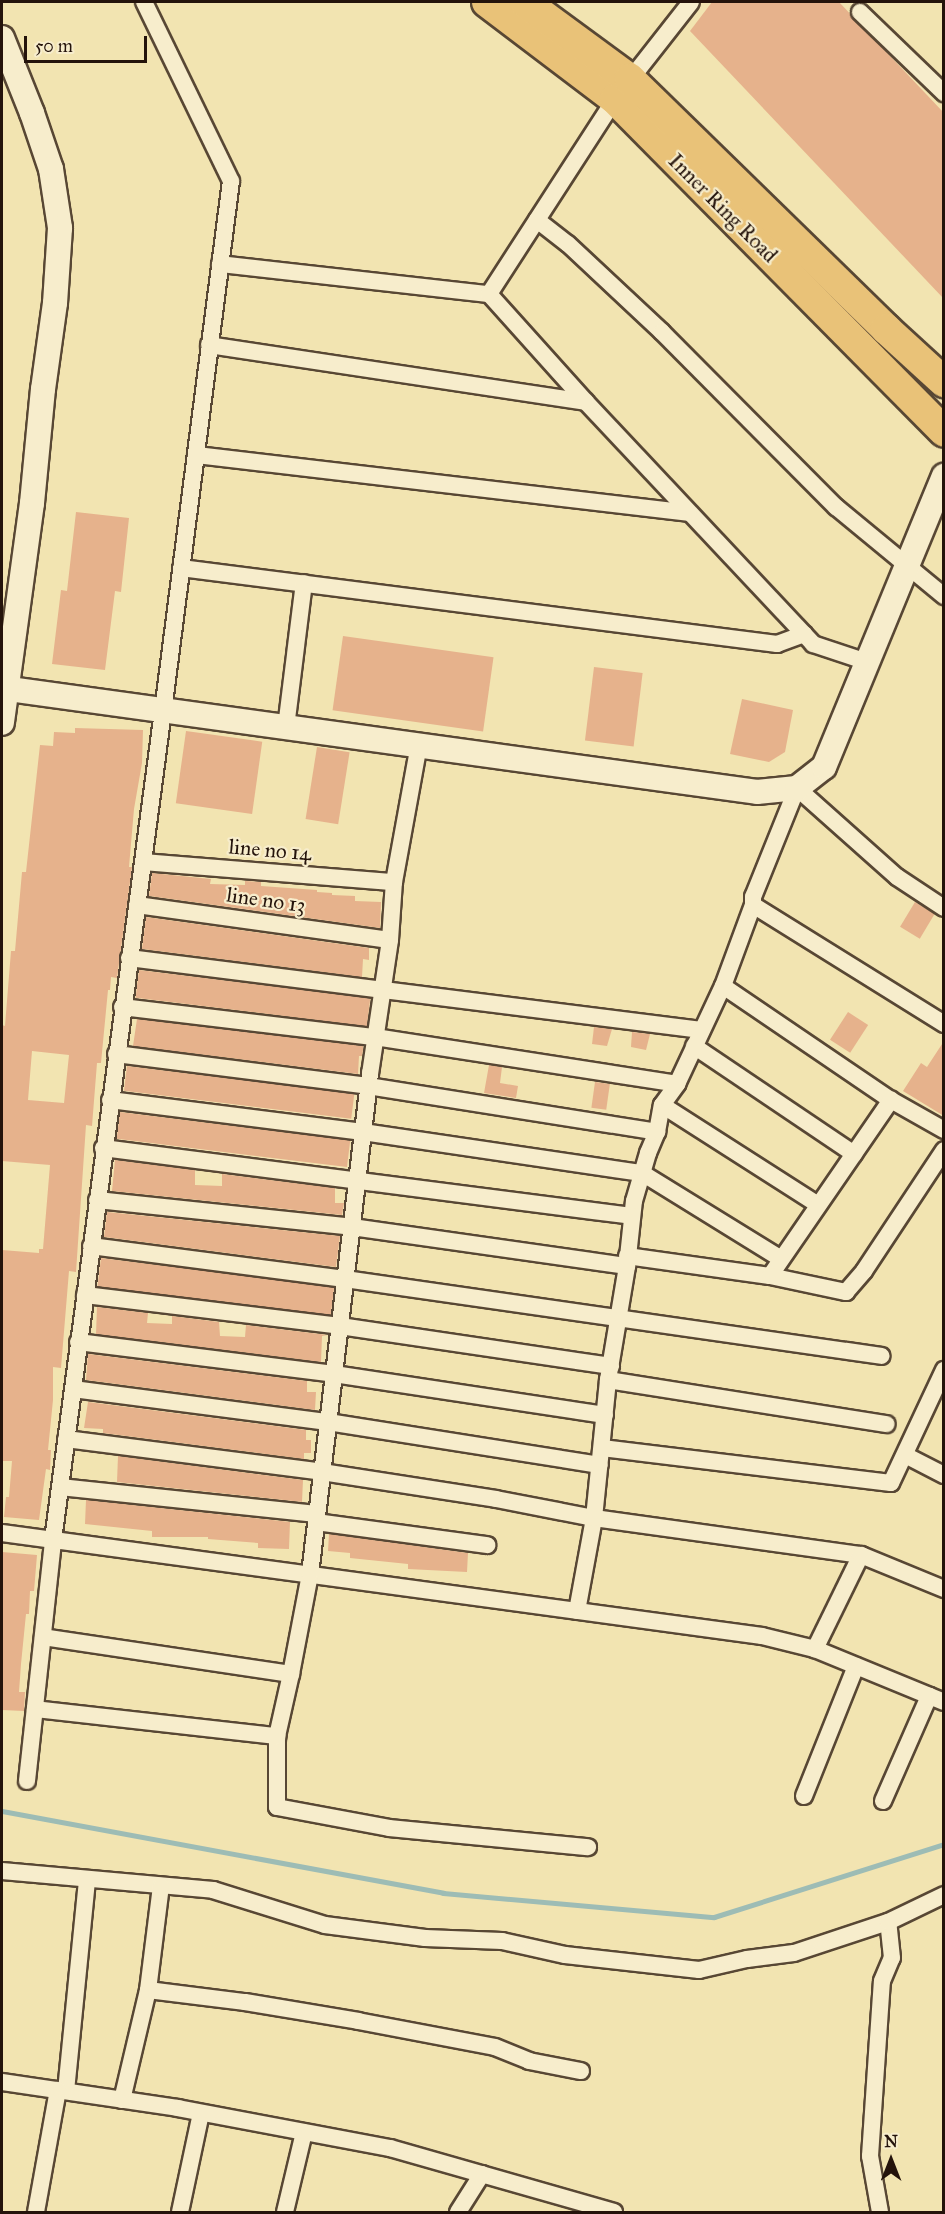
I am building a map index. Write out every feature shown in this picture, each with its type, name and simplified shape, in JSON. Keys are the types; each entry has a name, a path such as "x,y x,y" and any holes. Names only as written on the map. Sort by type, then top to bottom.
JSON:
{"highway":[{"name":"Inner Ring Road","path":"487,2 623,89 944,432"},
{"name":"Inner Ring Road","path":"525,2 944,382"}],"main road":[{"path":"2,38 51,169 60,228 55,303 42,389 32,502 3,688 2,723"},
{"path":"2,68 37,156 47,216 48,260 2,608"},
{"path":"3,688 757,792 797,788 824,767 944,477"}],"street":[{"path":"27,1781 53,1540 78,1342 164,711 231,181 144,2"},
{"path":"489,294 623,89 691,2"},
{"path":"860,12 944,93"},
{"path":"537,220 568,244 653,324 836,507 944,596"},
{"path":"220,264 489,294 585,402 813,644 867,662"},
{"path":"209,345 585,402"},
{"path":"196,455 689,513"},
{"path":"182,568 777,644 804,634"},
{"path":"286,727 304,583"},
{"path":"418,745 394,882 390,940 368,1086 310,1574 277,1736 277,1807 389,1828 588,1847"},
{"path":"577,1611 594,1518 610,1373 632,1216 642,1173 657,1132 662,1105 677,1084 723,986 753,905 753,897 797,788 897,877 944,908"},
{"name":"line no 14","path":"143,862 394,882"},
{"name":"line no 13","path":"137,905 390,940"},
{"path":"753,905 944,1024"},
{"path":"129,958 701,1030"},
{"path":"723,986 891,1100 944,1130"},
{"path":"122,1007 375,1037 677,1084"},
{"path":"694,1046 854,1154"},
{"path":"116,1054 368,1086 657,1132"},
{"path":"110,1100 363,1132 642,1173 782,1259"},
{"path":"770,1276 817,1204 891,1100"},
{"path":"662,1105 817,1204"},
{"path":"103,1148 357,1178 632,1216"},
{"path":"97,1200 770,1276 846,1292 864,1271 944,1150"},
{"path":"91,1246 345,1279 882,1356"},
{"path":"85,1295 340,1326 887,1424"},
{"path":"78,1342 334,1374 605,1415"},
{"path":"602,1448 891,1483 943,1371"},
{"path":"73,1389 328,1422 600,1465"},
{"path":"66,1439 322,1472 496,1499 594,1518 861,1555 944,1589"},
{"path":"904,1455 944,1475"},
{"path":"60,1486 317,1518 487,1545"},
{"path":"2,1533 762,1636 815,1649 936,1699 883,1801"},
{"path":"815,1649 861,1555"},
{"path":"43,1637 291,1674"},
{"path":"804,1796 856,1666"},
{"path":"35,1709 277,1736"},
{"path":"2,1871 213,1890 325,1925 425,1938 501,1941 565,1955 699,1970 747,1959 794,1953 888,1923 944,1895"},
{"path":"36,2212 62,2091 87,1880"},
{"path":"122,2100 148,1990 161,1886"},
{"path":"880,2212 870,2156 882,1981 892,1958 888,1923"},
{"path":"148,1990 245,2002 358,2020 495,2047 529,2061 581,2071"},
{"path":"2,2082 201,2113 390,2148 482,2174 575,2207 614,2212"},
{"path":"180,2212 201,2113"},
{"path":"285,2212 304,2132"},
{"path":"458,2212 482,2174"}],"building":[{"path":"712,2 839,2 944,113 944,299 690,31"},
{"path":"76,512 129,518 121,592 115,591 105,670 52,664 61,590 67,591"},
{"path":"343,636 494,657 483,731 333,710"},
{"path":"594,667 643,673 634,746 585,740"},
{"path":"742,699 793,710 785,752 769,762 730,754"},
{"path":"75,728 143,730 142,763 134,809 129,867 132,867 117,978 111,977 110,990 108,990 101,1063 97,1063 92,1126 86,1125 76,1272 69,1271 61,1368 53,1367 53,1400 48,1450 51,1450 50,1470 46,1469 39,1520 4,1517 6,1497 9,1497 12,1461 2,1461 2,1250 39,1253 39,1249 43,1249 50,1165 2,1161 2,1025 5,1026 11,951 15,951 22,872 26,872 40,745 53,746 54,732 75,733","holes":["32,1051 69,1055 64,1103 28,1100"]},
{"path":"186,731 262,742 252,814 176,803"},
{"path":"317,747 350,752 338,824 306,819"},
{"path":"152,873 211,879 210,884 245,885 245,881 261,882 261,886 317,890 317,892 332,893 332,895 355,896 355,901 381,902 380,928 149,896"},
{"path":"915,902 935,914 920,939 900,927"},
{"path":"146,917 369,948 369,960 363,959 362,977 142,949"},
{"path":"139,970 370,998 367,1026 136,998"},
{"path":"848,1012 868,1025 850,1053 830,1040"},
{"path":"137,1019 363,1046 363,1050 362,1056 359,1056 358,1074 133,1046"},
{"path":"594,1027 612,1029 607,1046 592,1044"},
{"path":"632,1032 650,1034 646,1050 631,1047"},
{"path":"944,1041 944,1116 903,1091 921,1063 927,1067"},
{"path":"489,1065 502,1067 500,1083 518,1086 516,1098 484,1093"},
{"path":"127,1066 354,1094 351,1119 124,1091"},
{"path":"595,1082 610,1084 606,1110 591,1108"},
{"path":"120,1112 350,1140 347,1167 117,1139"},
{"path":"115,1160 195,1170 195,1185 222,1186 222,1174 335,1188 335,1203 344,1203 342,1215 112,1191"},
{"path":"107,1212 340,1236 336,1267 104,1237"},
{"path":"101,1258 334,1287 331,1315 97,1287"},
{"path":"97,1307 148,1313 147,1323 172,1324 172,1316 219,1322 220,1336 245,1337 246,1325 328,1335 322,1336 321,1362 96,1334"},
{"path":"88,1354 307,1381 307,1392 316,1392 315,1410 86,1380"},
{"path":"88,1402 306,1430 306,1440 311,1440 311,1453 304,1453 304,1459 103,1433 103,1429 84,1428"},
{"path":"118,1456 303,1480 302,1502 117,1482"},
{"path":"86,1500 290,1522 289,1549 258,1548 258,1543 208,1539 208,1537 152,1537 152,1531 85,1524"},
{"path":"329,1534 468,1553 467,1572 408,1569 408,1564 350,1558 350,1553 328,1551"},
{"path":"2,1552 37,1555 34,1591 30,1591 29,1614 26,1614 21,1664 19,1692 25,1692 24,1711 2,1710"}],"waterway":[{"path":"2,1811 443,1893 714,1917 944,1844"}]}
